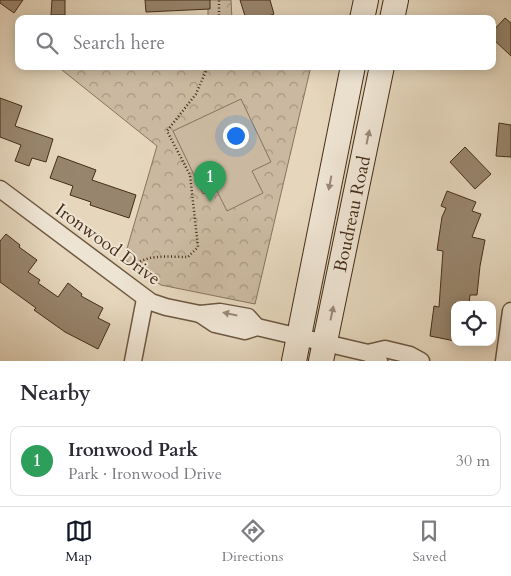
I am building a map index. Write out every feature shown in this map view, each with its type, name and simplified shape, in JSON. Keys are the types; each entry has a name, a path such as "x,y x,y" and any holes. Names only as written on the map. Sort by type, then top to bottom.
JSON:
{"main road":[{"path":"363,15 366,0"},
{"path":"393,15 396,0"},
{"name":"Boudreau Road","path":"294,361 352,70"},
{"name":"Boudreau Road","path":"323,352 381,70"}],"street":[{"name":"Ironwood Drive","path":"0,189 145,299 166,307 200,314 220,312 248,318 257,327 300,337 323,352 374,357 384,349 410,355 421,361"},
{"path":"133,361 145,299"},
{"path":"504,361 511,311"}],"path":[{"path":"219,0 219,15"},
{"path":"122,282 134,265 153,257 188,257 198,246 190,175 167,131 196,94 206,70"}],"green space":[{"path":"208,0 231,0 232,15 208,15"},
{"path":"62,70 310,70 255,304 161,285 124,259 157,146"},
{"path":"241,99 271,162 252,171 263,193 227,211 216,189 203,194 173,131"}],"building":[{"path":"0,0 23,0 14,13 0,3"},
{"path":"52,0 65,0 65,15 51,15"},
{"path":"145,0 210,0 210,9 146,12"},
{"path":"240,0 270,0 274,14 245,15"},
{"path":"505,18 511,23 511,56 496,42 496,28"},
{"path":"0,98 22,106 15,126 53,139 46,162 32,158 29,166 15,161 21,145 0,137"},
{"path":"499,123 511,125 511,157 496,156"},
{"path":"465,147 491,174 475,189 450,162"},
{"path":"58,156 96,170 92,180 136,195 129,218 90,205 91,202 70,195 73,186 50,178"},
{"path":"447,191 476,202 472,211 481,214 472,237 485,240 477,295 470,295 469,301 451,301 451,340 430,336 434,306 439,307 443,251 437,250 442,217 446,208 441,206"},
{"path":"6,234 20,245 19,247 37,260 28,272 40,280 38,283 58,297 68,283 82,294 81,296 103,308 98,318 110,324 98,349 65,332 0,282 0,241"}],"place":[{"name":"Ironwood Park","path":"210,202"}]}
